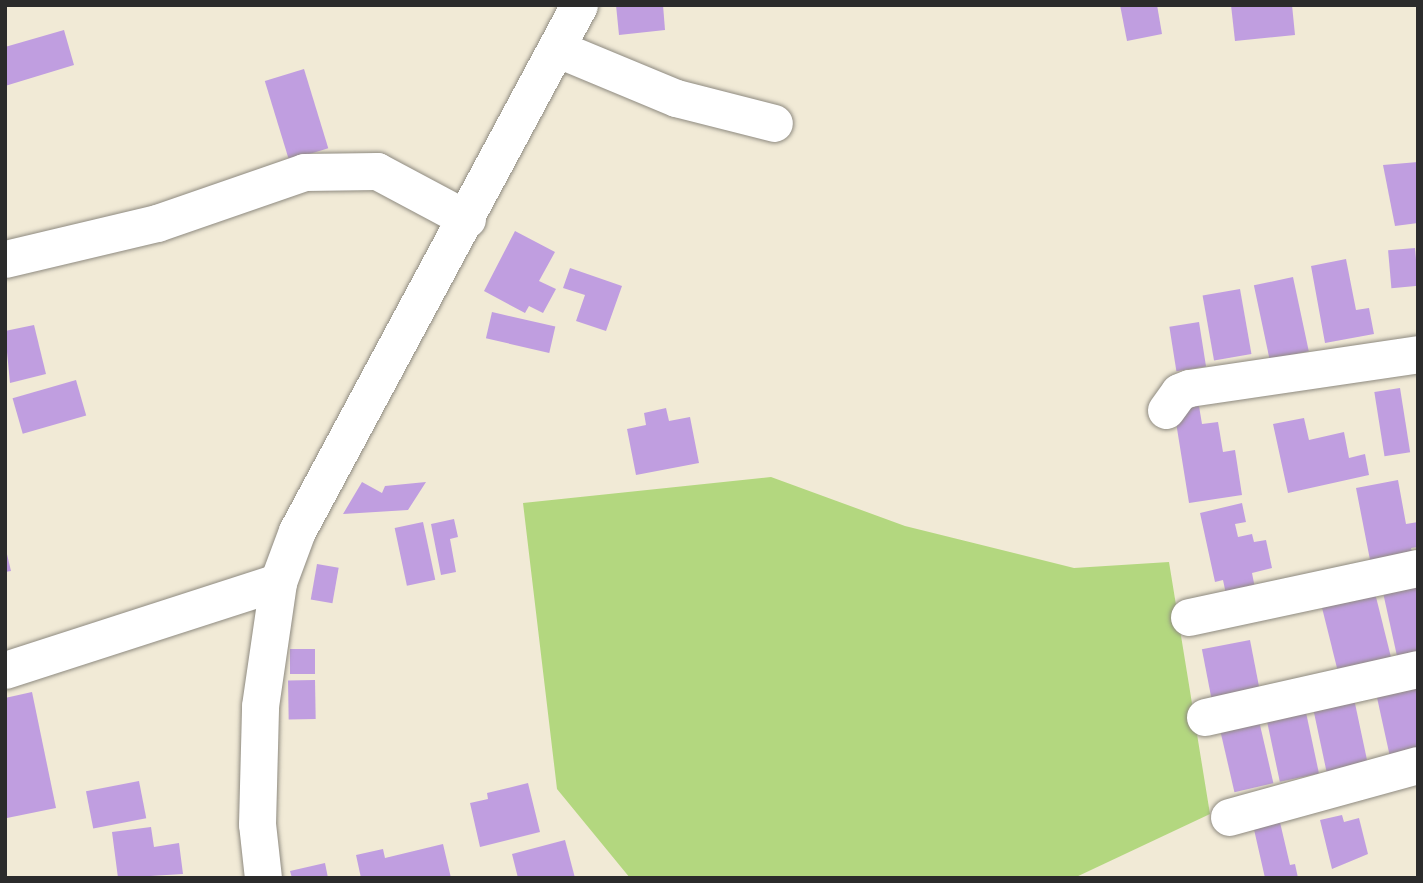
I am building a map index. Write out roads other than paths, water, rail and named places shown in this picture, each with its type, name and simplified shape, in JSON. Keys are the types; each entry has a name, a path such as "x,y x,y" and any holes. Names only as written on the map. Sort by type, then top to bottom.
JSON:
{"street":[{"path":"262,878 257,824 260,706 278,582 298,531 558,49 579,5"},
{"path":"558,49 676,98 774,123"},
{"path":"5,259 157,223 304,172 377,171 467,219"},
{"path":"1166,410 1179,392 1189,388 1418,354"},
{"path":"1189,617 1418,568"},
{"path":"5,670 278,582"},
{"path":"1205,717 1418,669"},
{"path":"1229,817 1418,765"}]}
